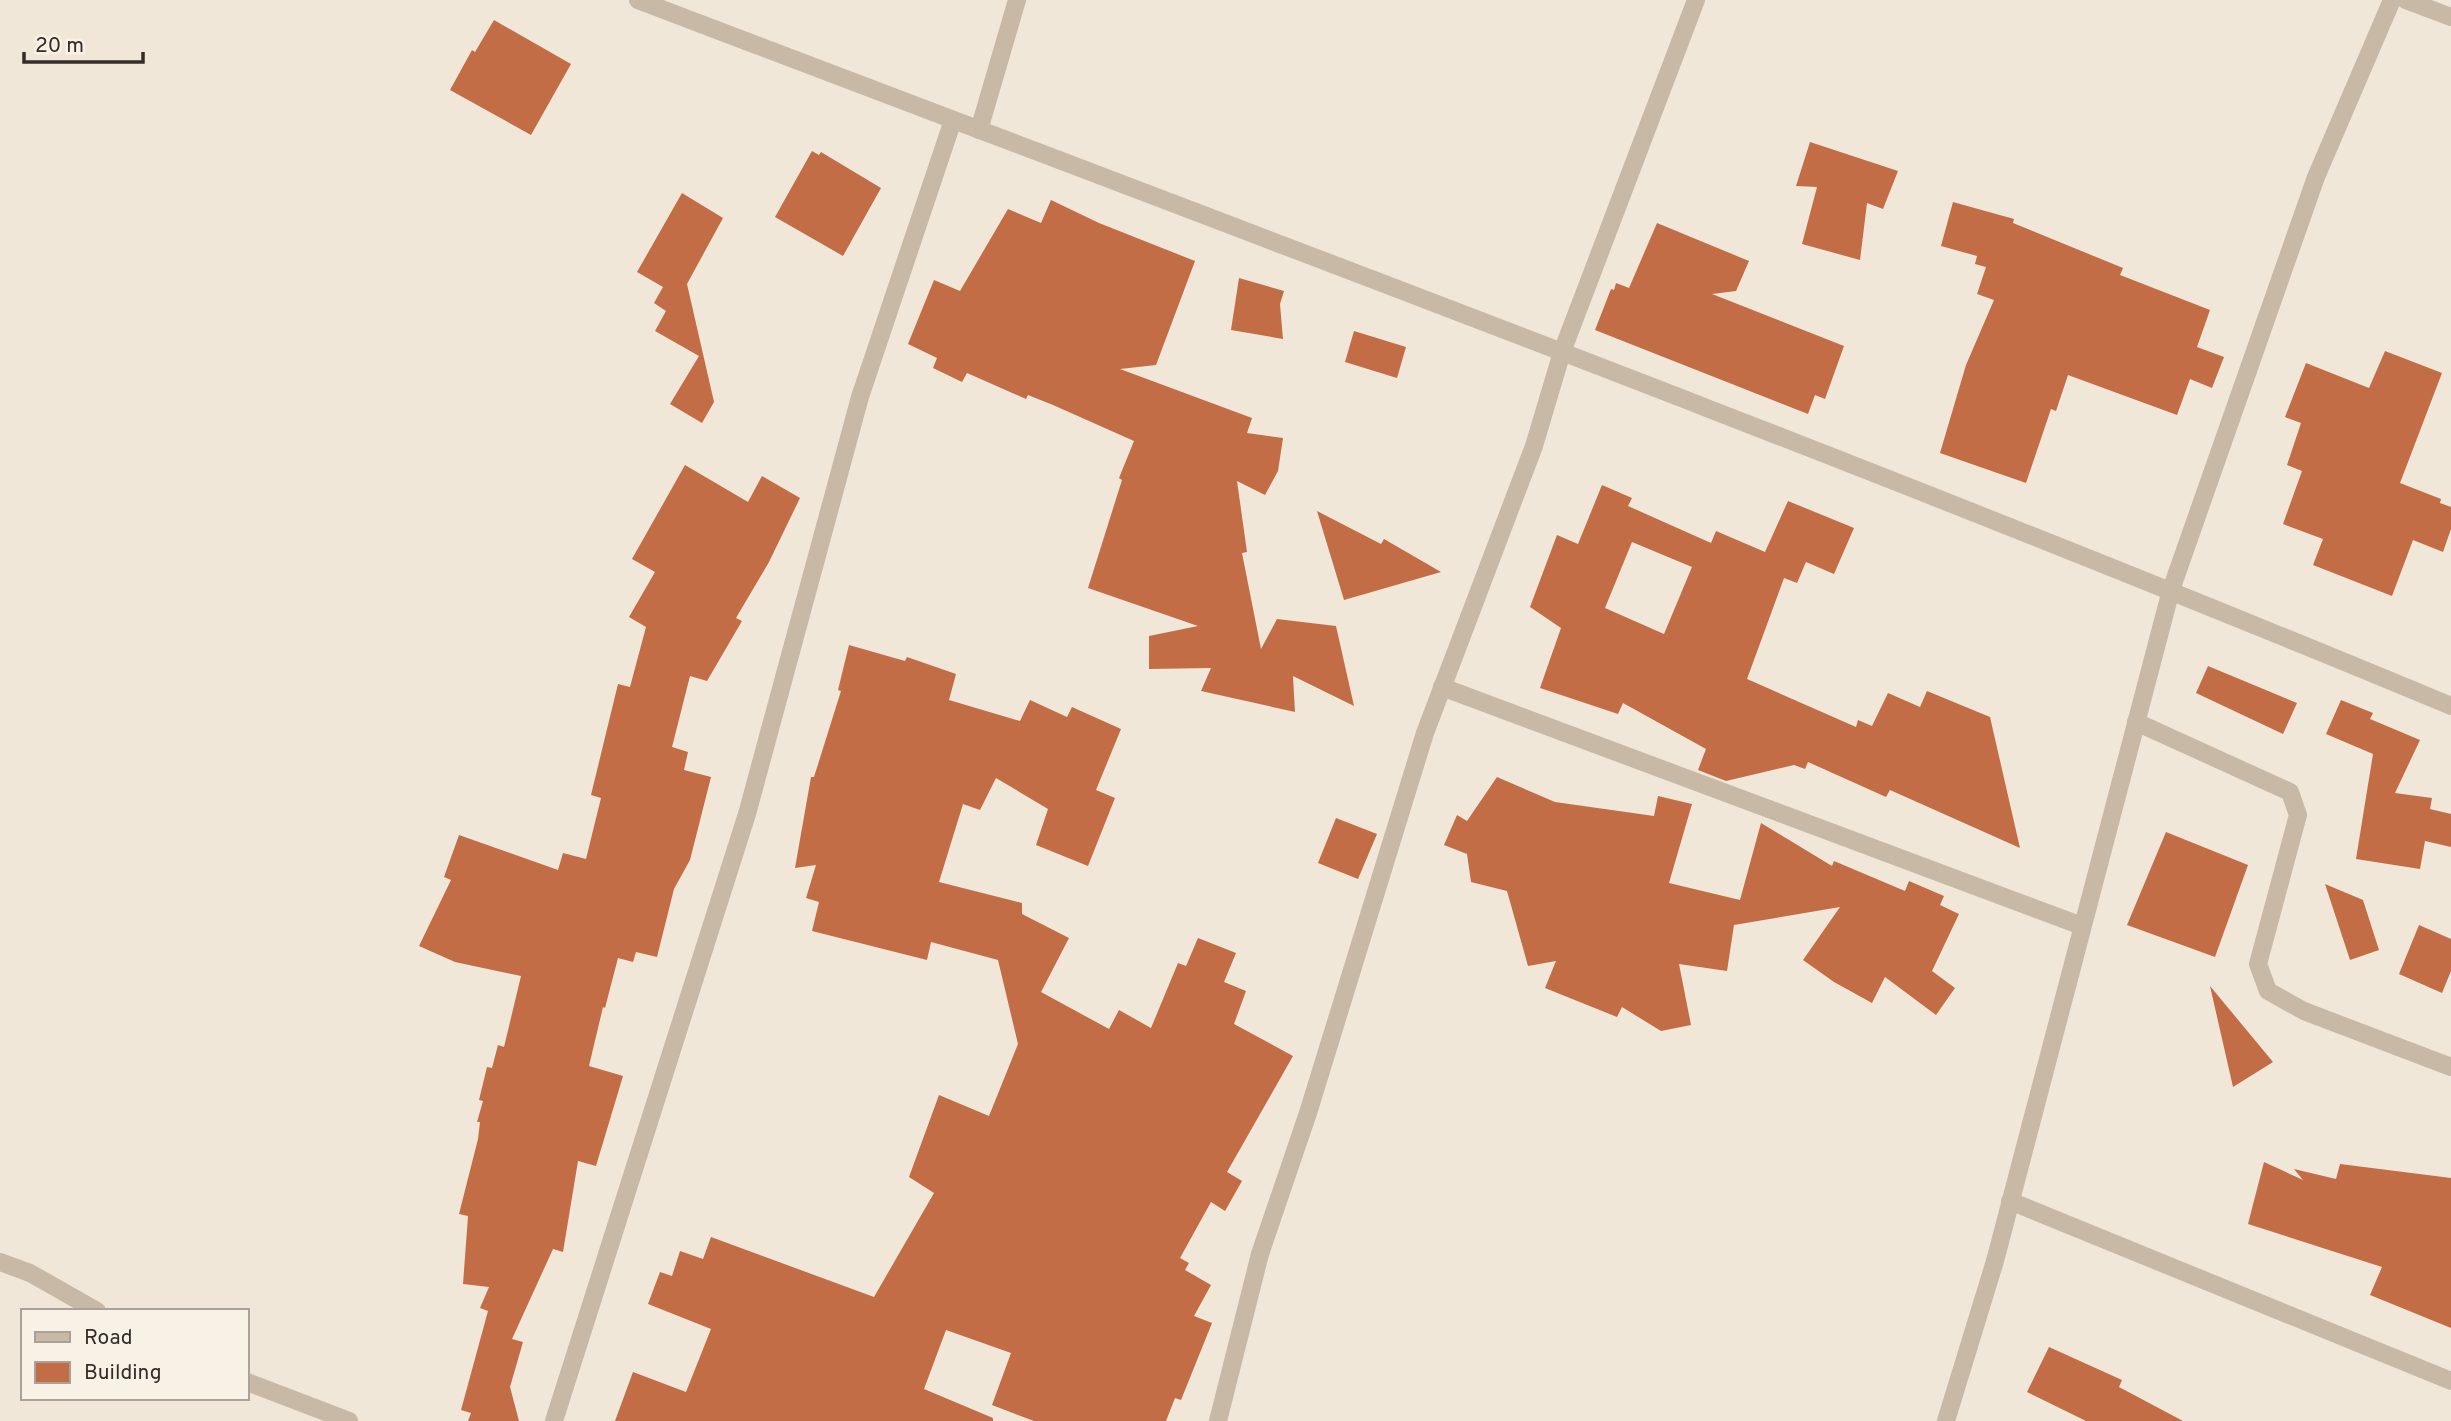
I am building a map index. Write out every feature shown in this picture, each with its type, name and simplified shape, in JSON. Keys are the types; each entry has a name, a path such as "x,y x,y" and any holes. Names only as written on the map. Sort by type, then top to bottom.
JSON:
{"street":[{"path":"638,0 1562,352 2171,590 2451,706"},
{"path":"979,130 1017,0"},
{"path":"1218,1421 1261,1254 1442,687 1534,446 1562,352 1696,0"},
{"path":"1945,1421 2010,1201 2171,590 2316,177 2392,0"},
{"path":"2406,0 2451,17"},
{"path":"554,1421 747,814 860,397 953,120"},
{"path":"1442,687 2082,926"},
{"path":"2136,722 2290,792 2298,815 2258,964 2268,992 2304,1010 2451,1067"},
{"path":"2010,1201 2357,1345 2451,1381"},
{"path":"0,1262 30,1273 93,1309"},
{"path":"248,1382 349,1421"}],"building":[{"path":"494,20 571,64 531,135 450,90 472,50 475,52"},
{"path":"1810,142 1898,171 1883,209 1867,203 1860,260 1802,244 1817,187 1796,186"},
{"path":"812,151 819,155 821,152 881,188 843,256 775,217"},
{"path":"682,193 723,218 687,284 714,402 702,423 670,404 699,356 655,331 666,311 654,303 663,287 637,272"},
{"path":"1051,200 1099,223 1195,261 1156,365 1120,369 1252,418 1247,433 1283,438 1278,471 1265,495 1237,481 1247,552 1242,553 1261,649 1277,619 1336,626 1354,706 1293,676 1295,712 1201,691 1211,668 1149,669 1149,636 1198,626 1088,588 1122,480 1119,478 1134,441 1053,405 1028,395 1026,399 967,373 962,382 933,368 937,358 908,344 934,280 960,291 1008,209 1041,223"},
{"path":"1953,202 2014,219 2013,223 2123,268 2120,275 2210,310 2197,347 2224,357 2212,388 2190,379 2177,415 2068,375 2056,411 2051,409 2026,483 1940,453 1966,365 1994,300 1977,294 1986,267 1975,264 1977,256 1941,246"},
{"path":"1657,223 1749,261 1736,291 1712,294 1844,346 1825,399 1815,395 1808,414 1595,330 1611,289 1614,290 1616,283 1629,288"},
{"path":"1239,278 1284,291 1280,304 1283,339 1231,330"},
{"path":"1354,331 1406,347 1397,378 1345,362"},
{"path":"2385,351 2442,373 2400,483 2441,499 2440,503 2451,507 2451,529 2443,552 2413,540 2392,596 2313,565 2323,539 2283,524 2302,471 2287,465 2301,423 2285,417 2306,363 2369,388"},
{"path":"685,465 748,502 762,476 800,498 769,562 736,618 742,621 707,681 690,676 672,747 688,752 684,770 711,777 690,860 674,889 657,957 636,952 633,962 618,958 605,1008 603,1007 589,1066 623,1076 596,1166 578,1161 563,1252 553,1249 512,1339 523,1342 510,1387 519,1421 468,1421 471,1413 461,1410 488,1311 480,1308 489,1287 463,1284 468,1216 459,1214 478,1139 480,1122 477,1122 483,1101 479,1100 487,1067 492,1068 498,1045 504,1047 521,976 455,962 419,946 451,880 444,877 459,835 558,870 563,853 586,859 601,798 591,795 618,684 630,687 646,627 629,617 655,572 632,559"},
{"path":"1602,485 1632,498 1628,506 1711,543 1716,531 1765,552 1788,501 1854,528 1834,574 1806,562 1797,583 1784,578 1747,679 1856,727 1858,720 1872,726 1888,693 1920,707 1927,691 1990,717 2020,848 1890,790 1886,797 1808,762 1805,769 1794,765 1726,781 1698,770 1706,749 1623,703 1618,714 1540,688 1561,628 1530,607 1557,535 1578,544","holes":["1632,542 1692,567 1664,634 1605,608"]},
{"path":"1317,511 1381,544 1384,539 1441,572 1344,600"},
{"path":"849,645 905,661 907,657 956,674 949,700 1020,721 1030,700 1067,717 1072,707 1121,729 1096,790 1115,798 1088,866 1036,845 1048,809 996,778 980,810 963,804 939,882 1022,903 1022,914 1069,938 1041,992 1109,1029 1119,1010 1151,1028 1178,963 1186,966 1198,938 1236,953 1224,982 1246,991 1234,1024 1293,1056 1227,1172 1242,1181 1225,1211 1211,1202 1180,1258 1189,1263 1185,1270 1211,1285 1194,1316 1212,1323 1181,1400 1175,1398 1166,1421 1034,1421 992,1405 1011,1353 946,1330 924,1389 993,1418 993,1421 615,1421 633,1372 686,1392 711,1329 648,1304 660,1272 672,1276 680,1251 703,1259 711,1237 874,1297 934,1193 909,1177 939,1095 989,1116 1018,1044 998,960 931,942 927,960 812,931 819,902 806,898 816,865 795,868 811,777 814,777 841,691 838,690"},
{"path":"2208,666 2297,703 2283,734 2196,693"},
{"path":"2341,700 2373,713 2370,719 2420,740 2395,793 2432,798 2430,809 2451,814 2451,847 2425,841 2420,869 2356,859 2373,754 2326,734"},
{"path":"1497,777 1555,802 1654,816 1658,796 1692,804 1669,883 1740,900 1761,823 1832,866 1834,861 1905,891 1909,881 1944,896 1940,905 1959,914 1932,971 1955,988 1936,1015 1885,977 1872,1003 1834,982 1803,960 1840,907 1734,925 1727,971 1679,964 1691,1025 1661,1031 1622,1007 1617,1017 1545,988 1556,961 1528,966 1507,891 1471,882 1467,854 1444,845 1457,815 1467,821"},
{"path":"1336,818 1377,834 1358,879 1318,863"},
{"path":"2166,832 2248,865 2215,957 2127,925"},
{"path":"2325,884 2363,900 2379,950 2350,960"},
{"path":"2419,925 2451,939 2451,971 2442,993 2399,974"},
{"path":"2210,986 2273,1062 2233,1087"},
{"path":"2264,1162 2303,1180 2294,1169 2336,1179 2340,1164 2451,1178 2451,1328 2370,1295 2382,1267 2248,1224"},
{"path":"2049,1347 2122,1380 2119,1387 2183,1421 2086,1421 2027,1392"}]}
